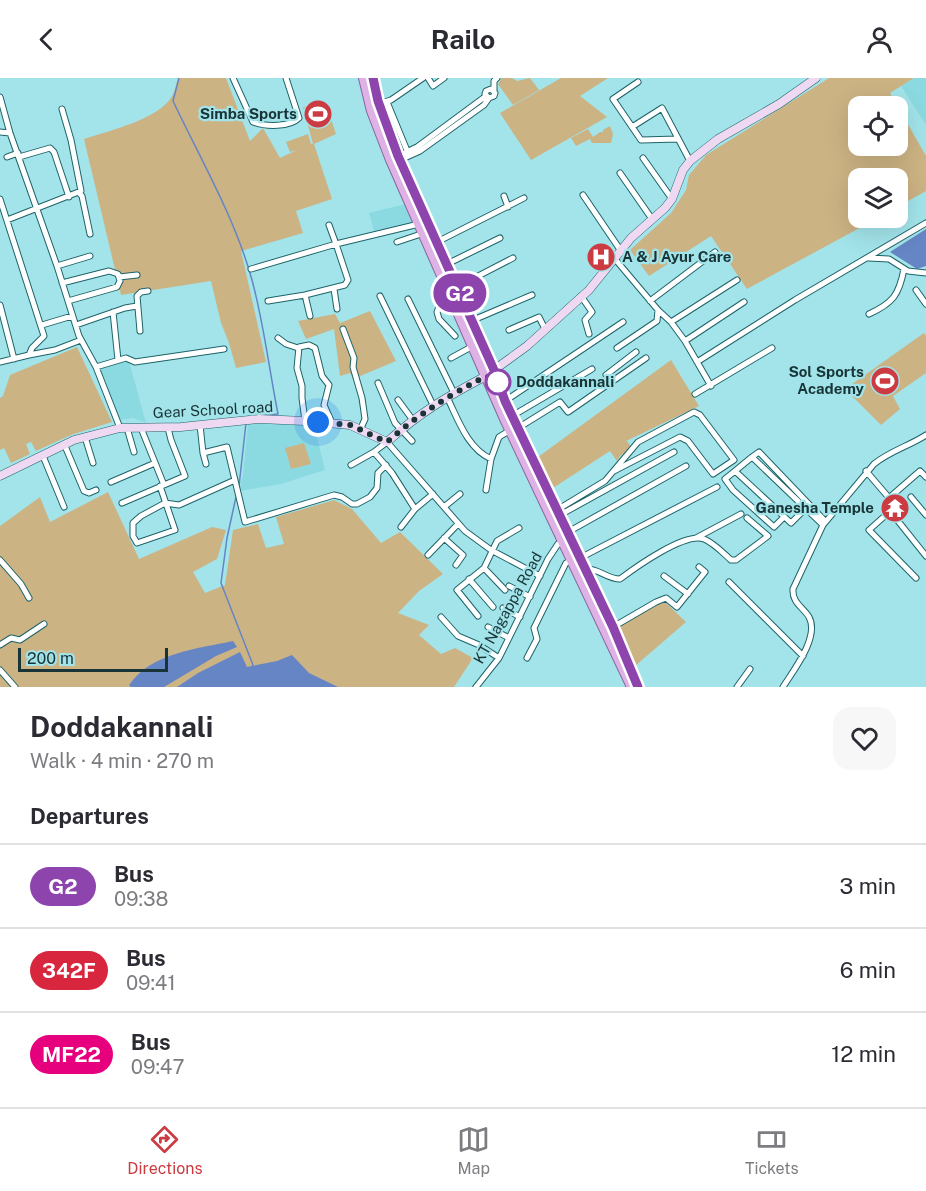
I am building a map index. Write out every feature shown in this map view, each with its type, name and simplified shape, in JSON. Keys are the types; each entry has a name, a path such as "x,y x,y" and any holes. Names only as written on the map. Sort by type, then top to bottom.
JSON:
{"main road":[{"path":"363,78 378,130 486,376 559,513 568,532 576,559 633,684"},
{"path":"373,78 383,101 399,158 494,370 512,416 514,430 562,542 586,569 613,627 633,684"},
{"path":"494,370 527,346 601,277 631,238 672,199 683,170 690,160 718,139 779,104 816,78"},
{"path":"387,442 412,419 433,405 486,376"},
{"name":"Gear School road","path":"0,476 15,473 43,456 85,437 124,428 168,428 252,419 305,421 350,425 387,442"}],"street":[{"path":"233,78 253,122 288,124 299,118 286,78"},
{"path":"408,154 383,101 423,78"},
{"path":"428,78 433,86 444,78"},
{"path":"399,158 488,97 486,91 494,90 494,81 497,78"},
{"path":"638,82 613,99 632,127 642,141 678,139"},
{"path":"0,97 3,112 81,340 96,367 134,452"},
{"path":"632,127 662,108 690,160"},
{"path":"62,109 71,140 90,234"},
{"path":"0,132 10,133"},
{"path":"7,157 50,148 54,152 69,197"},
{"path":"643,158 672,199"},
{"path":"620,173 652,219"},
{"path":"7,220 80,193"},
{"path":"583,195 621,251"},
{"path":"504,196 508,207"},
{"path":"437,242 524,198"},
{"path":"0,199 42,325 44,336 32,348 29,355"},
{"path":"697,362 926,223"},
{"path":"251,268 419,224"},
{"path":"268,301 305,295 345,285 348,282 329,225"},
{"path":"397,242 424,233"},
{"path":"447,264 500,238"},
{"path":"650,300 715,252"},
{"path":"57,266 90,256"},
{"path":"457,286 513,258"},
{"path":"867,258 889,259 915,273 926,273"},
{"path":"615,259 671,322 685,341 711,386"},
{"path":"869,314 892,302 904,268"},
{"path":"62,284 110,271 118,274 120,284 117,287 68,301"},
{"path":"119,277 137,274"},
{"path":"671,322 737,280"},
{"path":"334,288 338,309"},
{"path":"916,290 926,304"},
{"path":"140,331 137,294 148,291"},
{"path":"305,295 310,316"},
{"path":"471,321 532,295"},
{"path":"380,296 433,405"},
{"path":"451,296 437,312 439,319 455,336"},
{"path":"581,296 592,312 585,320 590,334"},
{"path":"408,299 451,395 462,430 482,454 491,459"},
{"path":"685,341 744,302"},
{"path":"0,305 14,360"},
{"path":"76,325 137,306"},
{"path":"616,348 657,321 658,310"},
{"path":"113,312 118,360"},
{"path":"42,325 72,316"},
{"path":"509,330 539,317 545,329"},
{"path":"505,401 623,322"},
{"path":"343,329 354,358 353,367 365,416 360,428"},
{"path":"278,338 298,348 309,345 315,348 322,375 329,385 324,405 332,423"},
{"path":"0,362 55,350 81,340"},
{"path":"451,358 473,346"},
{"path":"298,348 297,368 302,386 305,421"},
{"path":"695,394 772,348"},
{"path":"96,367 126,358 135,362 224,349"},
{"path":"611,383 606,375 636,352"},
{"path":"486,490 491,459 499,437 560,402 568,412 646,358"},
{"path":"402,364 410,360"},
{"path":"512,416 592,369"},
{"path":"378,383 395,423 412,441"},
{"path":"398,400 412,419"},
{"path":"559,513 604,482 638,441 694,412 700,415 734,460 713,474 688,441 680,437 614,471"},
{"path":"200,425 206,464"},
{"path":"141,428 155,463 165,503 174,530 137,543 133,536 133,524 141,516 165,503 179,505 235,480"},
{"path":"122,503 185,476 168,428"},
{"path":"783,687 803,656 811,632 809,618 794,598 793,589 824,523 866,471 884,456 926,435"},
{"path":"85,437 93,463"},
{"path":"351,465 387,442 465,531 491,550 540,576"},
{"path":"65,446 84,491 89,493 96,490"},
{"path":"203,453 227,447 247,531"},
{"path":"632,448 638,460"},
{"path":"374,452 386,465 415,509"},
{"path":"559,513 674,452"},
{"path":"43,456 64,507"},
{"path":"784,517 774,527 733,490 725,479 752,458 824,523"},
{"path":"111,482 155,463"},
{"path":"245,522 334,495 352,504 357,504 370,497 375,491 378,473 386,465"},
{"path":"568,532 686,466"},
{"path":"735,471 791,523 809,509"},
{"path":"866,471 896,506 869,530 916,578"},
{"path":"889,498 920,471 926,477"},
{"path":"527,658 537,639 534,628 566,563 717,487"},
{"path":"401,527 415,509 433,494"},
{"path":"444,507 460,494"},
{"path":"911,497 926,515"},
{"path":"253,511 255,519"},
{"path":"890,511 926,556"},
{"path":"586,569 593,569 614,579 620,579 652,558 686,540 744,516 768,536 736,560 731,560 708,541 695,538"},
{"path":"428,555 458,524"},
{"path":"478,616 457,590 484,568 490,558 491,550 504,536 519,528"},
{"path":"444,538 463,555 456,565"},
{"name":"KT Nagappa Road","path":"476,687 499,658 548,559 562,542"},
{"path":"920,549 926,545"},
{"path":"0,560 21,584 29,598"},
{"path":"613,627 666,598 677,607 705,572 699,567"},
{"path":"484,568 507,588 530,597"},
{"path":"664,576 688,594"},
{"path":"469,579 493,607"},
{"path":"729,582 803,656"},
{"path":"503,608 520,617"},
{"path":"441,617 458,636 479,645 499,658"},
{"path":"0,645 11,638 20,639 44,624"},
{"path":"488,627 509,638"},
{"path":"737,687 750,669"},
{"path":"0,670 15,687"}],"shaded area":[{"path":"178,78 226,78 250,141 263,128 280,158 297,150 290,152 286,142 308,134 313,144 303,107 325,101 336,134 314,144 332,199 296,211 303,233 241,251 266,362 236,368 221,323 211,281 121,295 84,139 119,128 157,111 172,96"},
{"path":"502,78 512,78 517,81 530,78 539,90 513,105 498,84"},
{"path":"561,78 608,78 580,96 607,117 531,160 500,113"},
{"path":"829,78 914,78 890,93 892,96 848,96 848,156 908,156 908,124 926,156 926,191 908,201 908,168 848,168 848,228 860,228 747,289 711,236 649,276 630,250 671,213 686,190 689,175 706,155"},
{"path":"914,78 926,78 926,125 908,96 901,86"},
{"path":"610,126 613,134 611,143 592,143 590,139 576,146 571,138 588,129 593,137"},
{"path":"406,204 414,224 375,234 369,213"},
{"path":"926,229 926,266 917,269 890,252"},
{"path":"370,311 396,361 353,379 350,373 340,376 334,329 306,339 298,321 335,314 340,323"},
{"name":"Sol Sports Academy","path":"924,333 926,336 926,373 893,396 900,409 881,425 845,389"},
{"path":"77,347 112,422 71,435 36,451 31,442 26,444 30,454 11,463 4,448 0,450 0,398 3,396 10,375"},
{"path":"127,360 146,423 133,418 120,420 99,369"},
{"path":"671,360 699,406 624,442 627,441 632,448 620,456 617,461 610,451 553,488 538,457"},
{"path":"248,424 314,425 325,470 281,484 239,491 243,475"},
{"path":"304,443 311,464 291,469 285,448"},
{"path":"108,492 139,559 212,527 226,530 217,559 193,572 205,593 225,585 233,530 258,524 266,548 284,544 276,517 334,500 352,509 381,543 400,532 443,574 419,591 398,613 429,625 419,635 441,654 455,648 473,658 454,687 0,687 0,526 40,497 50,522"},
{"path":"664,601 686,622 635,666 617,628"},
{"path":"233,641 237,647 216,656 164,687 131,687 129,685 150,665 163,659"},
{"path":"240,652 247,667 277,661 292,655 309,673 338,687 177,687 198,673"}],"waterway":[{"path":"179,78 173,101 227,211 245,257 256,297 278,414 258,416"},
{"path":"239,486 246,423"},
{"path":"236,497 227,538 221,583 253,665 251,668"}],"bus line":[{"name":"G2","path":"373,78 378,101 398,156 494,370 505,401 613,627 638,687"}],"place":[{"name":"Simba Sports","path":"318,114"},
{"name":"A & J Ayur Care","path":"601,257"},
{"name":"Sol Sports Academy","path":"885,381"},
{"name":"Doddakannali","path":"498,382"},
{"name":"Ganesha Temple","path":"895,508"}],"route":[{"path":"318,422 350,425 387,442 412,419 454,393 486,376 498,382"}]}
